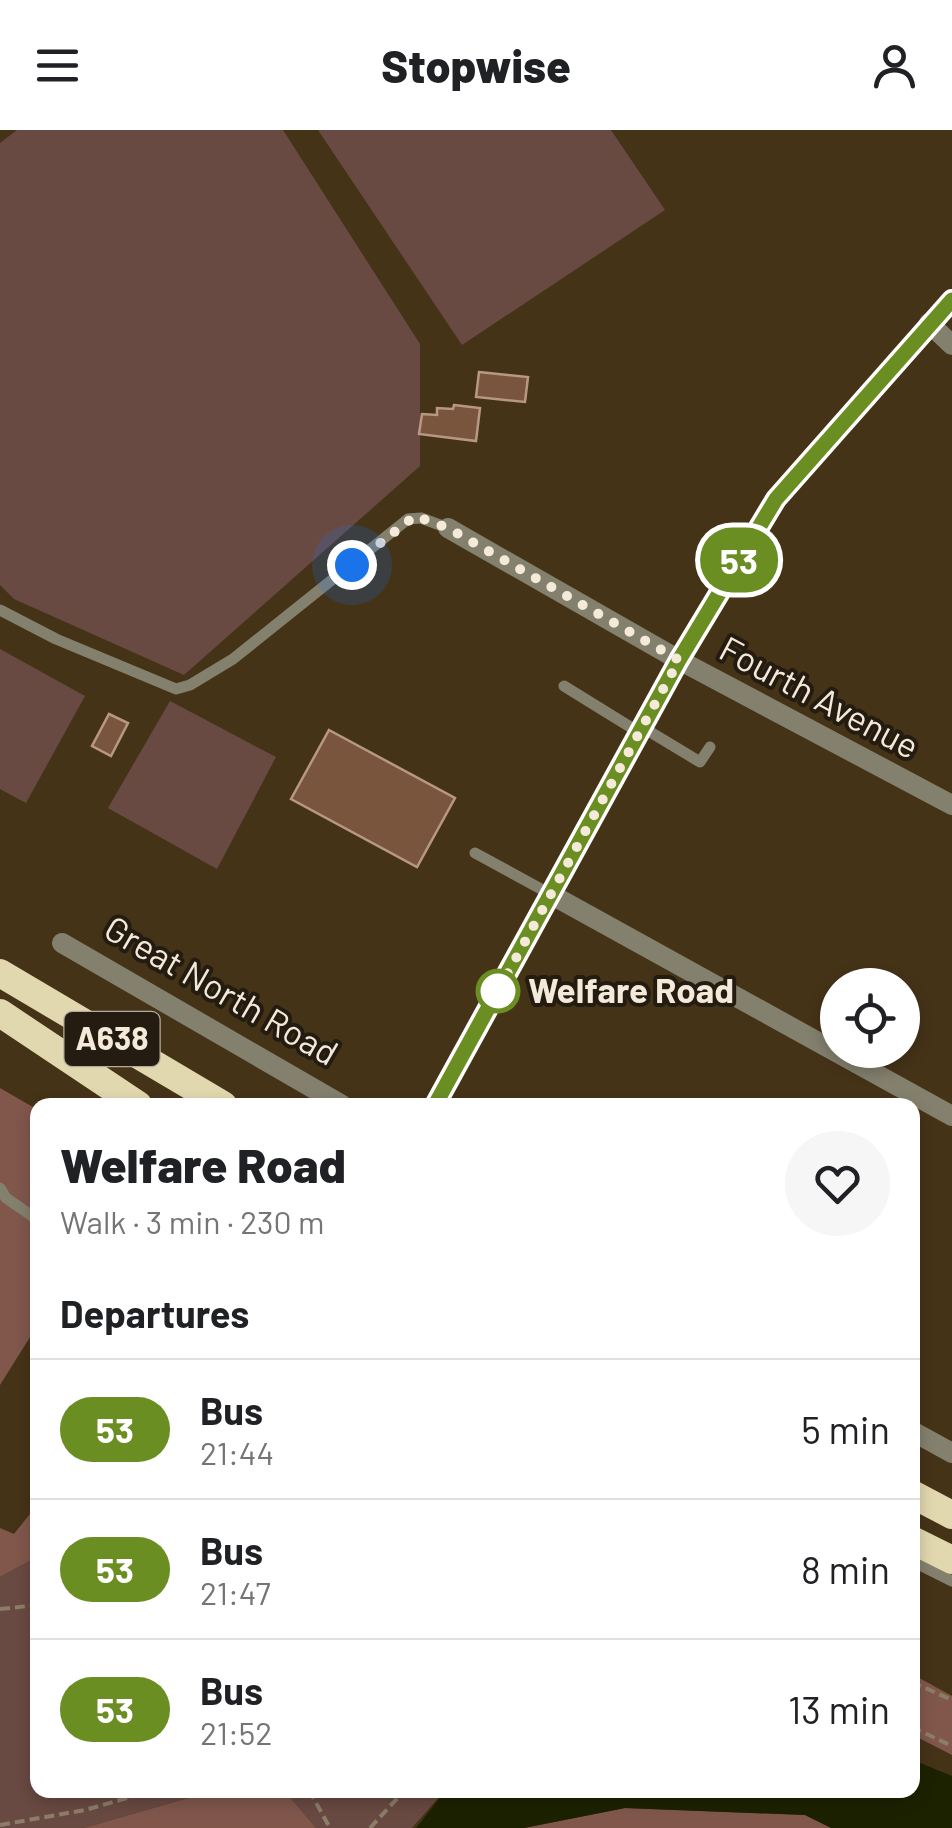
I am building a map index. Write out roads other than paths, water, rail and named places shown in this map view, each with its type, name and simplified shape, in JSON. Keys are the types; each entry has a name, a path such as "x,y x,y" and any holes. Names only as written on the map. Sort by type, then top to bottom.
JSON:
{"highway":[{"name":"A638","path":"0,973 211,1098"},
{"name":"A638","path":"0,1013 128,1098"},
{"path":"920,1498 952,1515"},
{"path":"920,1544 952,1560"}],"street":[{"path":"439,1098 679,660 776,499 952,300"},
{"path":"929,323 952,345"},
{"name":"Fourth Avenue","path":"448,528 679,660 952,804"},
{"path":"552,895 919,1098"},
{"name":"Great North Road","path":"62,943 330,1098"},
{"path":"920,1098 952,1116"},
{"path":"920,1435 952,1453"}],"lane":[{"path":"0,610 56,639 176,690 190,686 232,658 408,519 421,518 448,528"},
{"path":"564,686 700,762 710,747"},
{"path":"475,854 552,895"},
{"path":"0,1188 6,1198 30,1214"},
{"path":"920,1565 952,1581"}],"place":[{"name":"Welfare Road","path":"498,991"}]}
